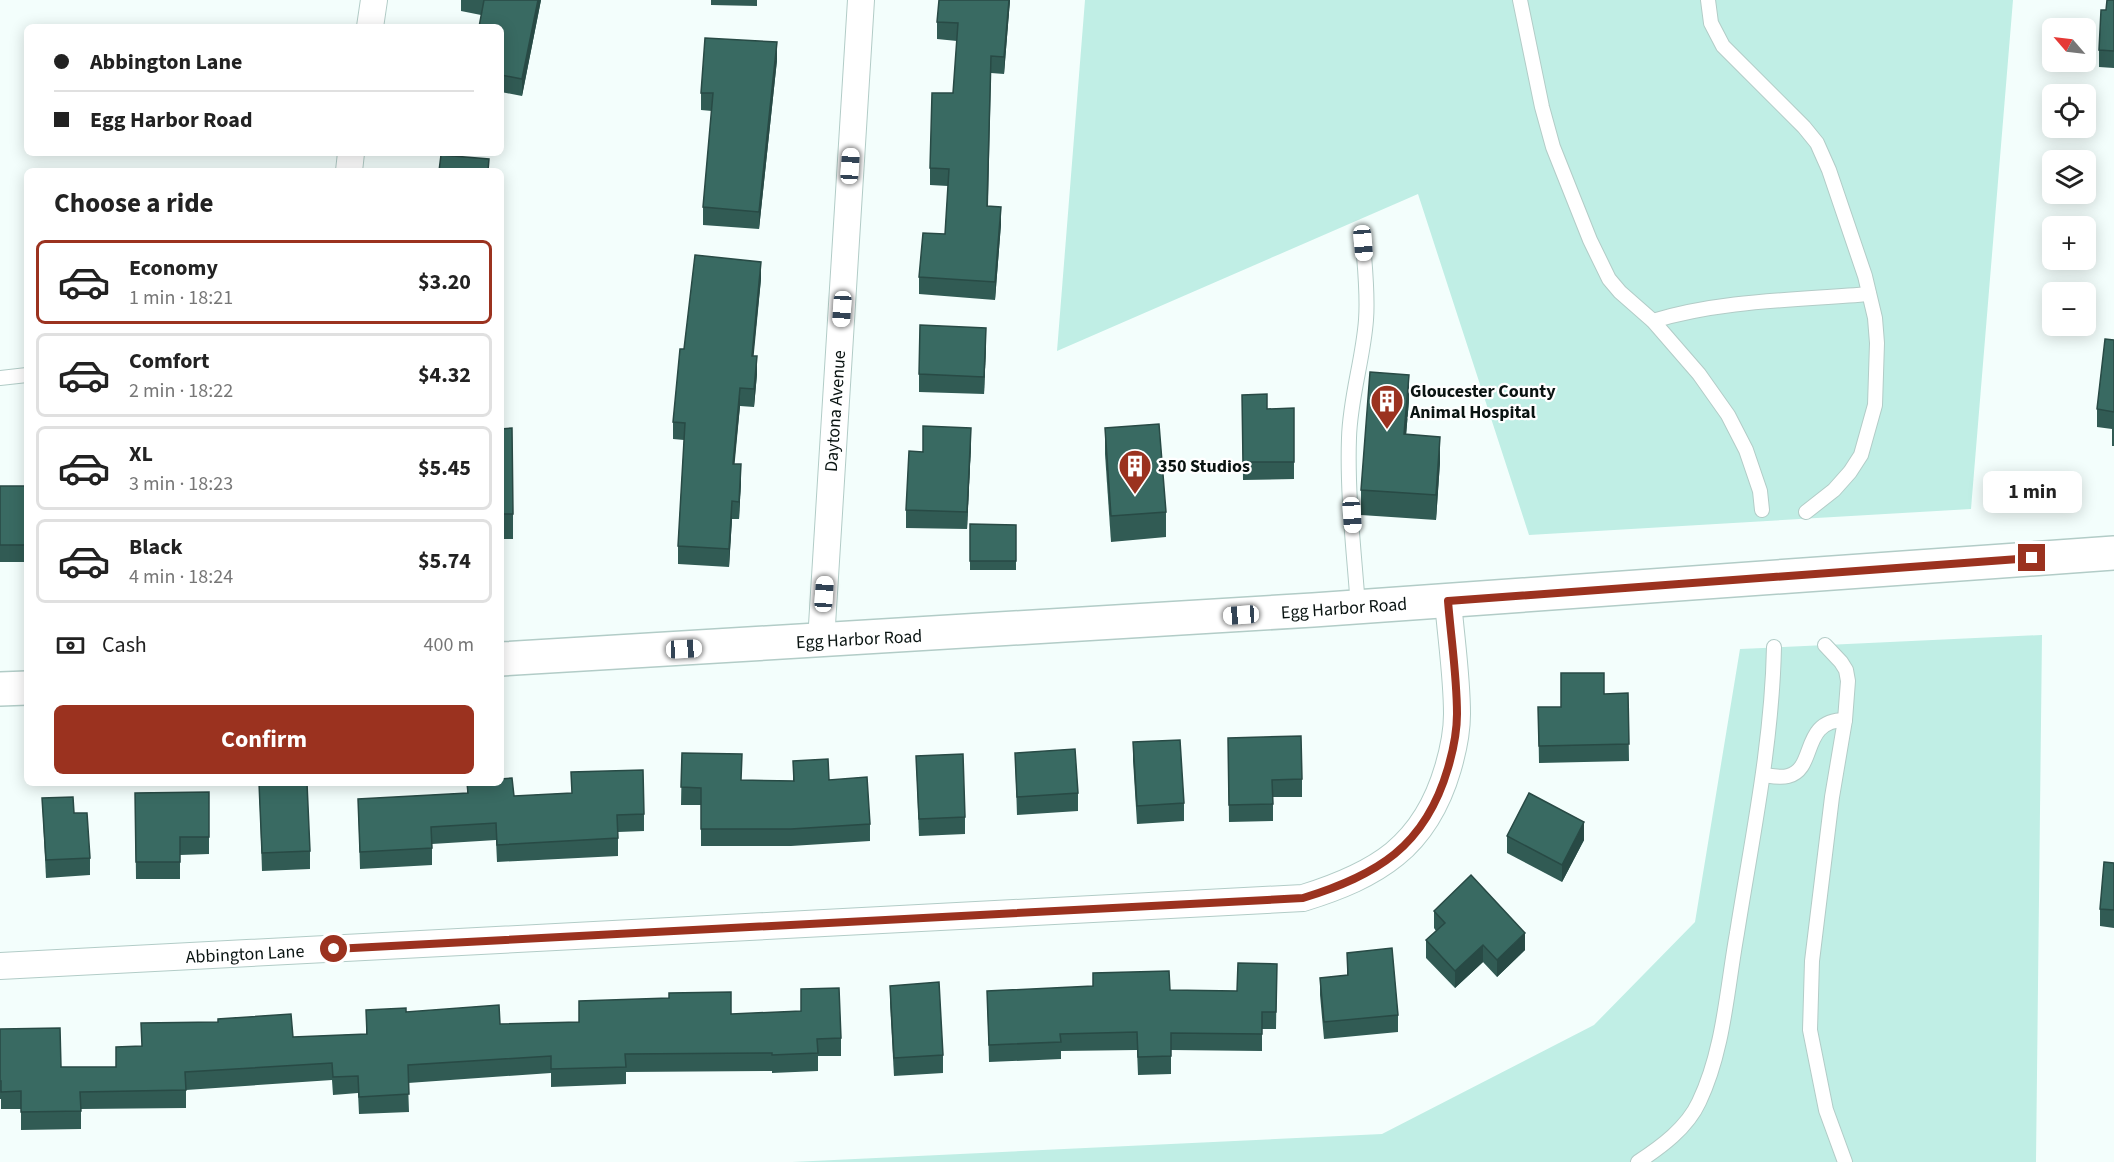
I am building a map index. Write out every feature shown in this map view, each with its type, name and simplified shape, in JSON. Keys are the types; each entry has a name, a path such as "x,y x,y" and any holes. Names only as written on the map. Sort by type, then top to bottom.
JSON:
{"main road":[{"name":"Egg Harbor Road","path":"504,659 1358,607 2114,553"},
{"path":"0,689 24,688"}],"street":[{"path":"370,24 374,0"},
{"name":"Daytona Avenue","path":"821,641 861,0"},
{"name":"Abbington Lane","path":"0,966 1266,902 1303,898 1340,887 1374,870 1405,847 1425,822 1443,783 1453,749 1457,716 1448,601"}],"lane":[{"path":"1521,0 1542,107 1553,147 1586,230 1609,279 1620,292 1653,321 1699,374 1728,415 1746,450 1760,491 1762,510"},
{"path":"1708,0 1711,23 1723,45 1789,111 1817,143 1829,170 1865,276 1875,318 1877,343 1875,405 1861,455 1834,490 1806,512"},
{"path":"1358,607 1348,470 1353,397 1366,319 1367,285 1363,243"},
{"path":"1653,321 1683,312 1718,307 1869,294"},
{"path":"0,378 24,375"},
{"path":"1825,645 1846,670 1848,681 1845,720 1828,825 1812,961 1810,1021 1826,1110 1845,1162"},
{"path":"1638,1162 1670,1138 1698,1104 1717,1052 1764,775 1772,700 1774,647"},
{"path":"1764,775 1790,776 1803,763 1813,736 1821,727 1829,722 1845,720"}],"green space":[{"path":"1085,0 2013,0 1971,509 1529,535 1418,194 1057,351"},
{"path":"2042,635 2036,1162 792,1162 1382,1134 1594,1025 1695,922 1740,649"}],"building":[{"path":"484,0 538,0 522,79 504,76 504,24 480,24"},
{"path":"939,0 1009,0 1004,57 991,56 987,206 1001,207 995,282 919,277 923,233 945,234 949,169 930,168 932,93 953,93 958,23 937,22"},
{"path":"2107,0 2114,0 2114,51 2099,50 2101,10 2106,10"},
{"path":"705,38 777,42 759,212 703,207 713,93 701,93"},
{"path":"441,156 489,159 488,168 439,168"},
{"path":"695,255 761,262 752,356 757,356 754,389 740,388 733,464 741,464 739,502 732,501 729,549 678,546 685,423 673,422 680,349 684,349"},
{"path":"920,325 986,328 984,377 919,374"},
{"path":"2105,339 2114,340 2114,412 2097,409"},
{"name":"Gloucester County Animal Hospital","path":"1370,372 1409,375 1404,434 1440,437 1436,495 1361,490"},
{"path":"1267,394 1267,409 1294,408 1294,462 1243,462 1242,395"},
{"name":"350 Studios","path":"1159,424 1166,512 1111,516 1105,428"},
{"path":"923,426 971,428 967,512 906,510 909,451 923,452"},
{"path":"512,428 513,514 504,514 504,429"},
{"path":"0,486 24,486 24,545 0,545"},
{"path":"970,524 1016,525 1016,561 970,561"},
{"path":"1561,673 1604,673 1604,694 1628,693 1629,744 1539,746 1538,707 1561,707"},
{"path":"1301,736 1302,779 1272,780 1273,804 1229,805 1228,738"},
{"path":"1180,740 1184,803 1137,806 1133,742"},
{"path":"1075,749 1078,793 1017,797 1015,753"},
{"path":"682,753 742,754 741,780 794,781 793,761 828,759 829,780 867,777 870,824 791,829 701,829 701,788 681,787"},
{"path":"963,754 965,817 919,819 916,756"},
{"path":"643,770 644,814 617,815 618,838 497,845 496,823 431,827 432,848 360,852 358,799 468,793 467,786 504,786 504,779 512,778 514,796 572,793 571,772"},
{"path":"259,786 307,786 310,851 262,853"},
{"path":"209,792 209,837 180,837 180,862 136,862 135,793"},
{"path":"1529,793 1584,822 1562,865 1507,836"},
{"path":"73,797 74,813 87,813 90,858 46,860 42,798"},
{"path":"2104,862 2114,863 2114,910 2100,909"},
{"path":"1471,875 1525,933 1497,960 1483,945 1455,971 1426,940 1445,923 1434,911"},
{"path":"1392,948 1398,1015 1324,1022 1320,978 1348,975 1347,953"},
{"path":"1238,963 1277,964 1276,1012 1262,1012 1262,1034 1171,1033 1171,1056 1138,1057 1137,1032 1060,1034 1061,1042 989,1045 987,991 1093,986 1093,973 1169,971 1170,990 1237,991"},
{"path":"939,982 943,1055 894,1058 890,986"},
{"path":"839,988 841,1038 817,1039 818,1053 625,1054 626,1067 551,1069 551,1056 408,1065 409,1094 359,1097 358,1076 333,1077 332,1063 185,1072 186,1090 80,1092 81,1111 21,1112 21,1091 1,1092 0,1029 60,1028 61,1067 116,1067 116,1047 142,1046 141,1023 218,1022 218,1019 291,1014 293,1037 367,1034 366,1010 406,1008 406,1012 499,1005 500,1024 579,1022 579,1001 669,998 669,993 731,992 731,1014 801,1011 801,989"}],"place":[{"name":"Gloucester County Animal Hospital","path":"1387,430"},
{"name":"350 Studios","path":"1135,495"}],"route":[{"path":"334,949 1266,902 1303,898 1340,887 1374,870 1405,847 1425,822 1443,783 1453,749 1457,716 1448,601 2032,558"}]}
